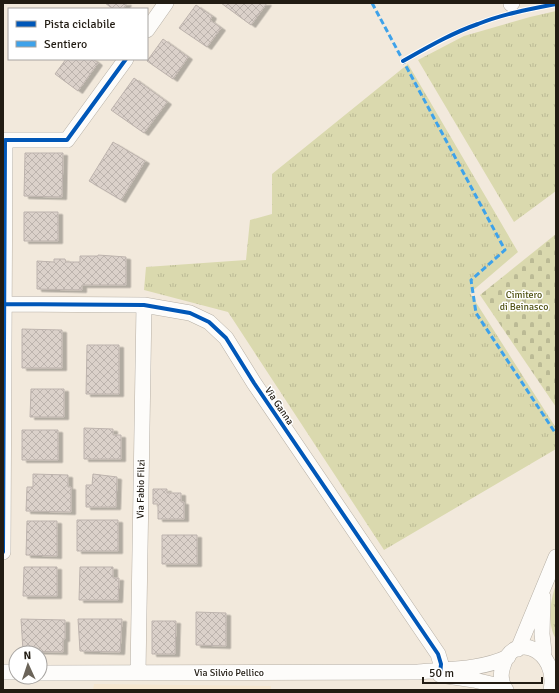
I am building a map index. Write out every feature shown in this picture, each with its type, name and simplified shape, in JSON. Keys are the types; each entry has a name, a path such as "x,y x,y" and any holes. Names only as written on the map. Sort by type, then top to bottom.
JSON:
{"street":[{"path":"148,29 166,3"},
{"path":"3,552 6,304 5,140 68,140 125,60"},
{"name":"Via Ganna","path":"6,304 144,305 190,313 209,322 226,338 263,396 438,654 440,673"},
{"name":"Via Fabio Filzi","path":"138,673 144,305"},
{"path":"505,688 501,671 513,653 543,590 556,557"},
{"path":"543,590 542,634 556,673 553,688"},
{"path":"513,653 529,647 550,656"},
{"name":"Via Silvio Pellico","path":"440,673 492,664 513,653"},
{"name":"Via Silvio Pellico","path":"48,672 418,672 440,673 505,688"}],"shaded area":[{"path":"94,684 271,686 271,690 93,690"}],"green space":[{"path":"556,11 556,191 514,222 418,60 464,36"},
{"path":"408,64 518,252 470,293 556,428 556,449 384,550 228,312 144,290 146,267 246,260 250,220 272,214 272,174"},
{"name":"Cimitero di Beinasco","path":"556,234 556,407 480,295"},
{"path":"556,585 556,639 551,627 550,612"}],"building":[{"path":"105,3 127,3 124,8 112,8"},
{"path":"221,3 267,3 251,25"},
{"path":"196,5 212,16 210,20 221,28 207,47 179,28"},
{"path":"163,39 188,57 173,79 147,61"},
{"path":"65,60 94,60 98,63 78,91 55,74"},
{"path":"134,78 167,102 144,133 111,110"},
{"path":"113,142 145,161 121,200 89,181"},
{"path":"25,153 63,153 62,197 24,196"},
{"path":"24,212 58,212 58,241 24,241"},
{"path":"98,255 126,257 126,285 82,285 82,290 37,289 37,261 54,262 54,259 65,259 66,262 80,262 80,256"},
{"path":"22,329 62,330 62,368 22,368"},
{"path":"87,345 119,345 119,394 86,394"},
{"path":"31,389 64,389 64,417 30,417"},
{"path":"84,428 113,429 113,435 121,435 121,459 84,459"},
{"path":"22,430 58,430 58,460 22,460"},
{"path":"33,474 68,475 68,487 71,487 71,512 26,511 27,487 33,487"},
{"path":"93,474 117,477 116,507 86,507 86,485 92,485"},
{"path":"153,489 167,489 167,493 181,493 181,502 184,502 184,519 158,519 158,504 153,504"},
{"path":"77,520 118,520 118,551 77,551"},
{"path":"27,521 57,521 57,556 26,555"},
{"path":"162,535 197,535 197,564 162,564"},
{"path":"24,567 57,567 57,596 23,596"},
{"path":"80,567 113,567 113,578 119,578 118,600 79,600"},
{"path":"196,612 226,613 226,646 196,645"},
{"path":"21,619 65,620 63,652 48,652 48,645 23,645"},
{"path":"78,619 122,619 120,652 80,651"},
{"path":"152,621 176,621 175,654 152,654"}],"marked path":[{"path":"372,3 505,250 471,280 476,313 556,434"}],"cycle path":[{"path":"403,61 440,41 487,20 556,4"},
{"path":"3,552 5,140 67,140 125,60"},
{"path":"6,304 144,305 190,313 209,322 226,338 254,383 438,654 441,664 440,675"}]}
